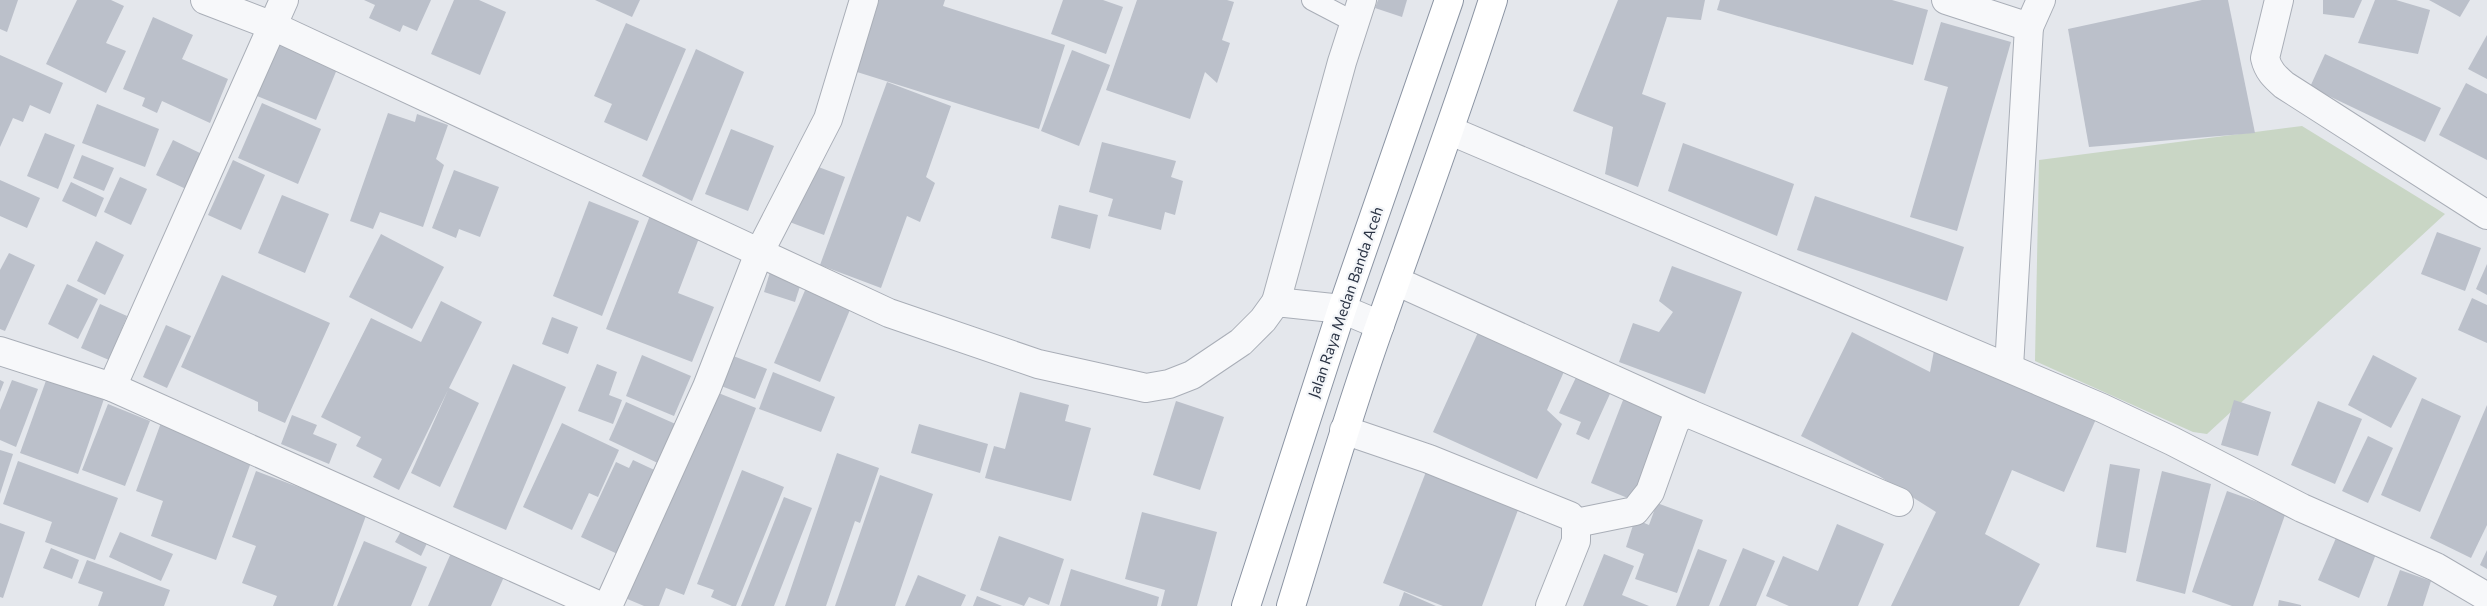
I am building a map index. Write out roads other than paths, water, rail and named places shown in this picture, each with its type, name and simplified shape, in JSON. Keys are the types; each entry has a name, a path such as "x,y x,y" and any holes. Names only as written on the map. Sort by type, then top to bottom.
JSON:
{"highway":[{"name":"Jalan Raya Medan Banda Aceh","path":"1246,606 1342,309 1449,0"},
{"path":"1291,606 1344,430 1451,131 1493,0"}],"street":[{"path":"206,0 273,26 898,316 1038,364 1146,388 1177,381 1218,359 1246,337 1263,320 1276,302 1342,62 1359,12"},
{"path":"112,387 284,0"},
{"path":"608,606 708,387 759,253 828,119 864,0"},
{"path":"1946,0 2029,27"},
{"path":"2009,366 2029,27 2041,0"},
{"path":"2279,0 2265,58 2267,67 2273,75 2284,85 2487,215"},
{"path":"1451,131 2009,366 2172,441 2302,508 2436,567 2487,597"},
{"path":"1396,281 1690,414 1899,502"},
{"path":"1276,302 1342,309 1380,326"},
{"path":"0,350 112,387 600,606"},
{"path":"1576,523 1635,511 1650,492 1675,422 1682,416 1690,414"},
{"path":"1344,430 1429,459 1519,494 1565,514 1576,523"},
{"path":"1550,606 1576,541 1576,523"}],"lane":[{"path":"1312,0 1359,12"}]}
